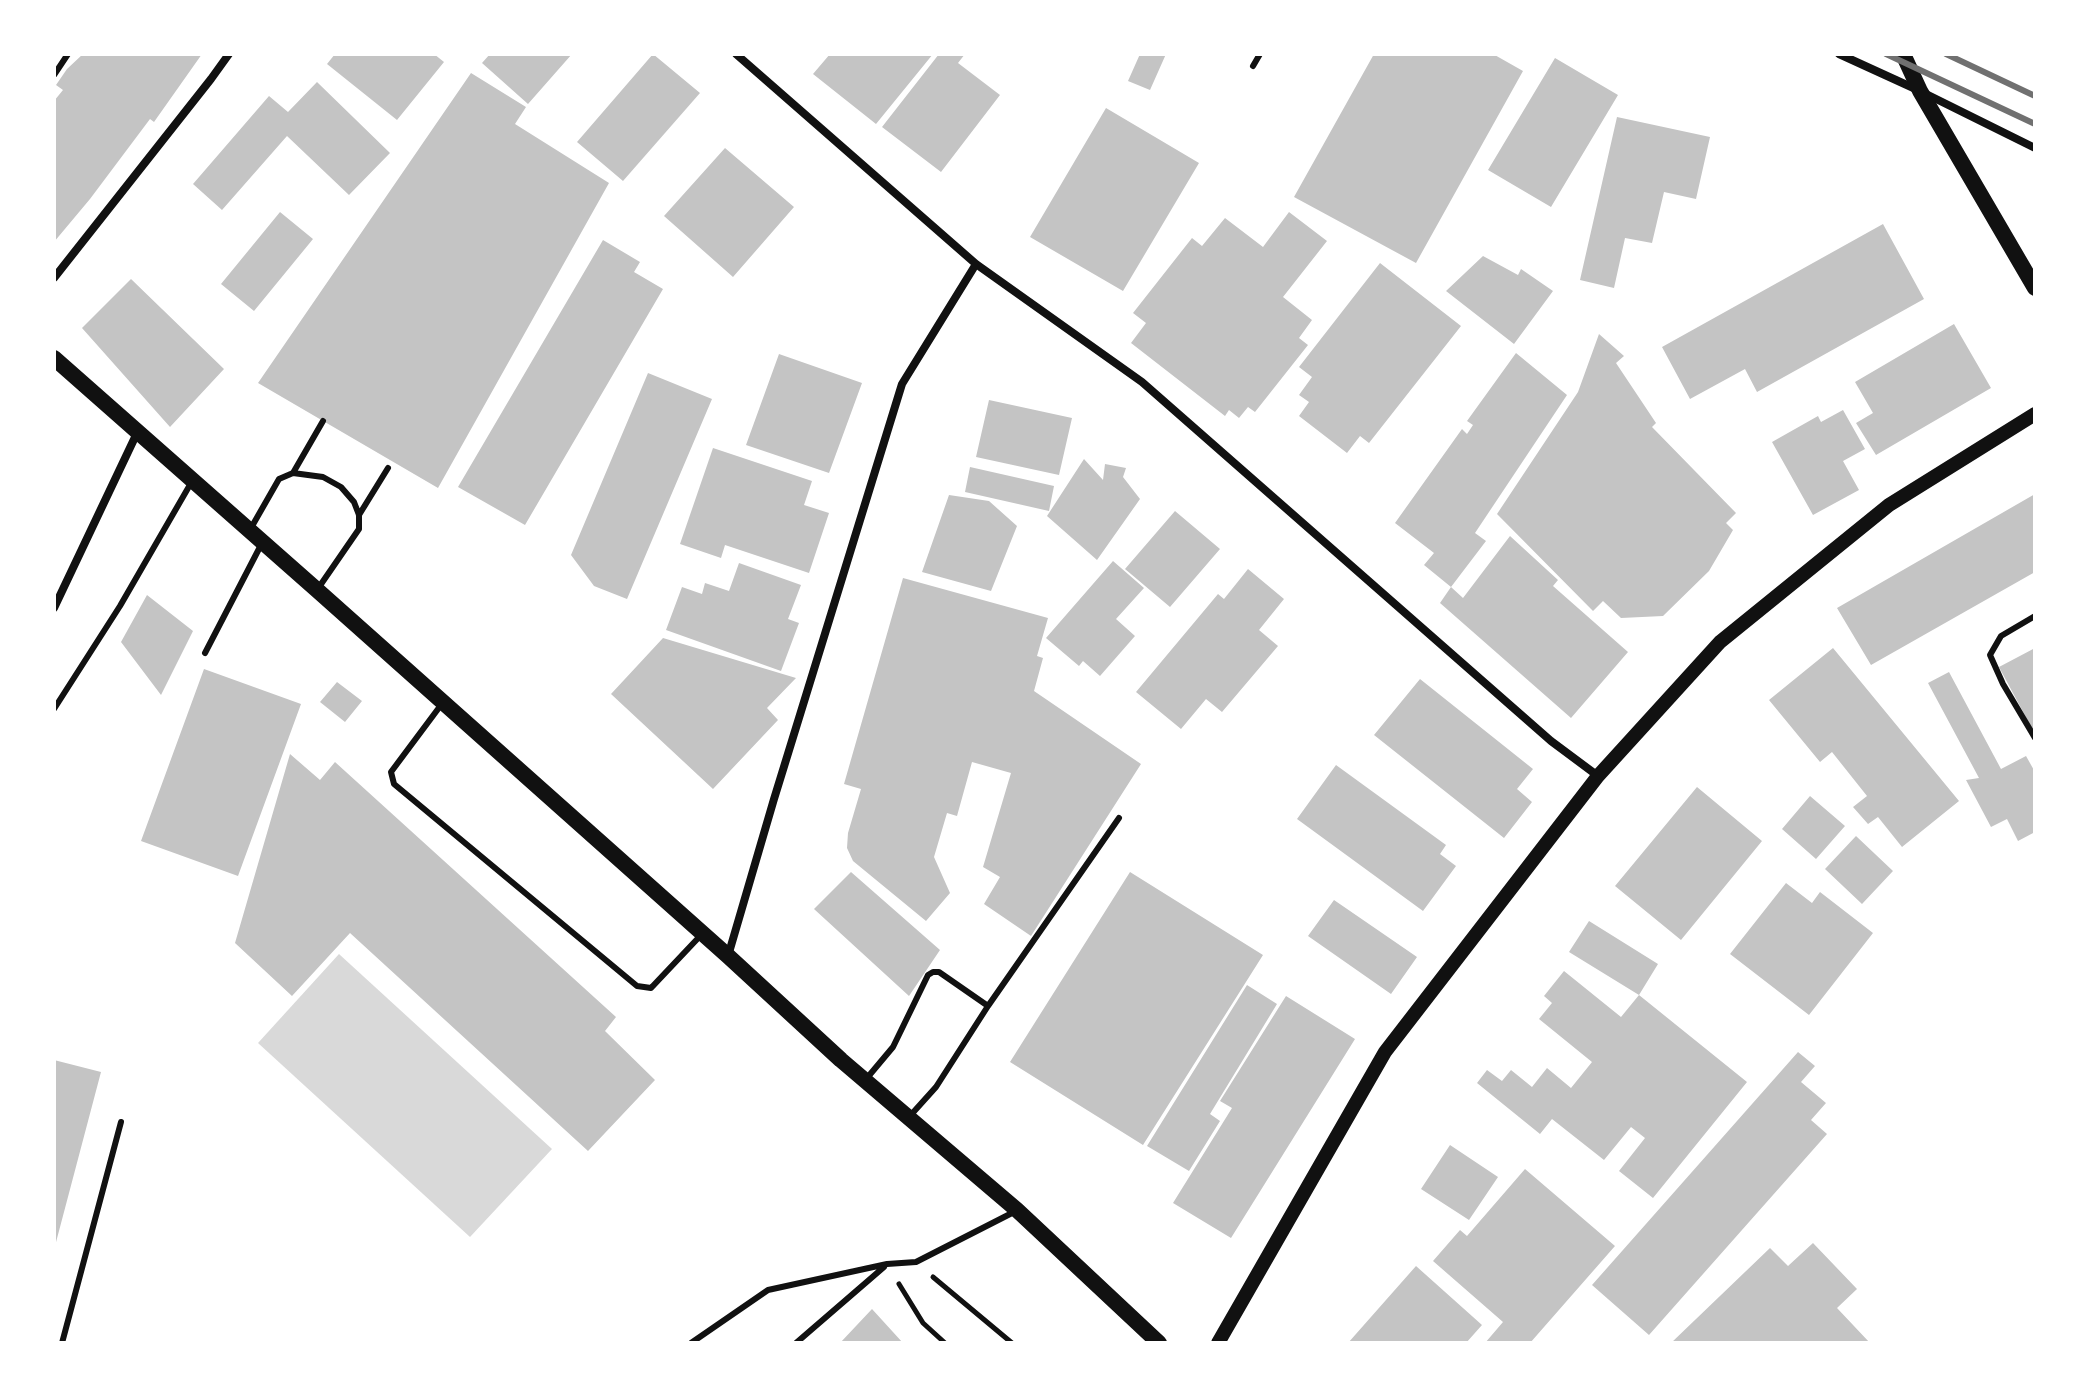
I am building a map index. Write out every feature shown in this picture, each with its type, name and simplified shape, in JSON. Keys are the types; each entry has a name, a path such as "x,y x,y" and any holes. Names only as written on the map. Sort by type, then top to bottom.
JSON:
{"main road":[{"path":"1903,54 1920,91 2035,288"},
{"path":"54,358 865,1080 1017,1210 1159,1343"}],"street":[{"path":"54,278 229,54"},
{"path":"736,54 976,264 1142,382 1551,741 1598,776"},
{"path":"1839,54 2035,148"},
{"path":"728,956 902,384 976,264"},
{"path":"1218,1343 1385,1052 1598,776 1720,642 1889,505 2035,414"},
{"path":"54,608 138,432"}],"lane":[{"path":"54,75 68,54"},
{"path":"1253,66 1260,54"},
{"path":"293,473 323,421"},
{"path":"359,515 388,468"},
{"path":"249,531 279,479 293,473 323,477 341,487 354,502 359,515 359,529 317,590"},
{"path":"54,709 120,606 192,481"},
{"path":"205,653 262,543"},
{"path":"2035,616 2001,636 1990,655 2035,738"},
{"path":"443,703 391,772 394,784 637,986 651,988 702,934"},
{"path":"909,1117 936,1087 988,1006 1119,818"},
{"path":"865,1080 893,1047 928,975 939,972 988,1006"},
{"path":"62,1343 121,1122"},
{"path":"691,1343 768,1290 887,1264 916,1262 1017,1210"},
{"path":"796,1343 887,1264"}],"path":[{"path":"916,1262 1012,1343"},
{"path":"887,1264 923,1323 945,1343"}],"shaded area":[{"path":"339,954 552,1149 470,1237 258,1043"}],"building":[{"path":"83,54 202,54 154,122 150,119 54,242 54,101 63,90 56,85"},
{"path":"335,54 434,54 444,62 397,120 327,64"},
{"path":"490,54 572,54 528,104 482,63"},
{"path":"653,54 700,93 623,181 577,142"},
{"path":"830,54 933,54 876,124 813,74"},
{"path":"939,54 965,54 958,63 1000,95 941,172 882,127"},
{"path":"1140,54 1166,54 1150,90 1128,81"},
{"path":"1374,54 1493,54 1523,71 1416,263 1294,197"},
{"path":"1555,58 1618,95 1551,207 1488,170"},
{"path":"471,73 526,107 515,124 609,183 438,488 258,383"},
{"path":"317,82 390,153 349,195 287,136 222,210 193,184 269,96 288,112"},
{"path":"1106,108 1199,163 1123,291 1030,237"},
{"path":"1617,117 1710,137 1696,199 1664,192 1652,243 1625,238 1614,288 1580,280"},
{"path":"725,148 794,207 733,277 664,216"},
{"path":"280,212 313,239 254,311 221,284"},
{"path":"1289,212 1327,241 1283,297 1312,320 1299,338 1308,345 1255,412 1248,407 1239,418 1229,410 1225,416 1131,343 1146,323 1133,313 1192,238 1202,246 1225,218 1263,247"},
{"path":"1883,224 1924,299 1757,392 1745,369 1690,399 1662,347"},
{"path":"603,240 640,262 634,272 663,289 525,525 458,487"},
{"path":"1483,256 1518,275 1521,269 1553,291 1514,344 1446,291"},
{"path":"1380,263 1461,326 1369,443 1360,436 1347,453 1299,416 1309,402 1299,395 1312,377 1299,367"},
{"path":"131,279 224,369 170,427 82,328"},
{"path":"1954,324 1991,388 1876,455 1856,423 1873,413 1855,382"},
{"path":"1599,334 1624,356 1616,363 1656,423 1652,427 1736,513 1726,523 1733,530 1709,571 1663,616 1621,618 1603,601 1593,611 1497,514 1578,392"},
{"path":"1516,353 1567,395 1475,533 1486,541 1451,587 1424,565 1434,553 1395,523 1462,429 1467,434 1473,425 1467,421"},
{"path":"779,354 862,383 829,473 746,445"},
{"path":"648,373 712,399 627,599 594,586 571,555"},
{"path":"989,400 1072,418 1059,475 976,457"},
{"path":"1843,410 1865,449 1843,461 1859,490 1813,515 1772,442 1818,416 1821,422"},
{"path":"713,448 812,481 804,505 829,513 809,573 725,545 721,558 680,544"},
{"path":"1084,459 1103,480 1105,464 1126,468 1123,477 1140,499 1097,560 1047,516"},
{"path":"970,467 1054,486 1049,511 965,492"},
{"path":"2035,494 2035,572 1871,665 1837,608"},
{"path":"949,495 989,501 1017,526 991,591 922,572"},
{"path":"1175,511 1220,549 1170,607 1125,569"},
{"path":"1510,536 1558,580 1553,586 1628,652 1571,718 1440,603 1451,587 1463,598"},
{"path":"1113,561 1144,588 1116,619 1135,636 1100,676 1083,661 1079,666 1046,638"},
{"path":"739,563 801,585 788,619 799,623 781,671 666,630 682,587 702,594 705,583 729,591"},
{"path":"1248,569 1284,599 1259,630 1278,646 1222,712 1206,699 1181,729 1136,692 1218,594 1224,599"},
{"path":"903,578 1048,618 1037,656 1043,658 1034,691 1141,764 1031,936 984,904 1000,877 983,867 1011,773 972,762 957,816 947,813 934,857 950,893 926,921 853,861 847,848 848,833 861,789 844,784"},
{"path":"147,595 193,631 161,695 121,642"},
{"path":"663,638 796,678 767,708 778,720 713,789 611,694"},
{"path":"1833,648 1959,801 1902,847 1878,817 1868,824 1853,807 1867,796 1832,752 1820,762 1769,700"},
{"path":"2035,648 2035,734 1999,667"},
{"path":"204,669 301,704 238,876 141,841"},
{"path":"1949,672 2001,769 2026,756 2035,772 2035,832 2018,841 2007,819 1991,827 1966,780 1979,778 1928,683"},
{"path":"1420,679 1533,769 1517,789 1532,802 1504,838 1374,735"},
{"path":"337,682 362,701 345,722 320,702"},
{"path":"290,754 320,780 335,762 616,1017 605,1031 655,1080 588,1151 350,933 292,996 235,943"},
{"path":"1336,765 1446,845 1440,854 1456,866 1423,911 1297,819"},
{"path":"1697,787 1762,841 1681,940 1615,886"},
{"path":"1810,796 1845,826 1816,859 1782,829"},
{"path":"1856,836 1893,871 1862,904 1825,869"},
{"path":"851,872 940,950 909,996 814,909"},
{"path":"1130,872 1263,955 1143,1145 1010,1062"},
{"path":"1786,883 1812,903 1820,892 1873,933 1809,1015 1730,954"},
{"path":"1334,900 1417,957 1391,994 1308,936"},
{"path":"1589,921 1658,964 1639,995 1569,952"},
{"path":"1564,971 1621,1017 1639,995 1747,1082 1653,1198 1619,1171 1645,1138 1631,1127 1604,1160 1552,1119 1540,1134 1477,1083 1487,1070 1502,1081 1511,1070 1532,1087 1547,1068 1571,1088 1592,1062 1539,1019 1552,1003 1544,996"},
{"path":"1247,985 1277,1004 1210,1114 1220,1121 1189,1171 1147,1146"},
{"path":"1286,996 1355,1039 1231,1238 1173,1203 1232,1108 1220,1101"},
{"path":"1798,1052 1815,1066 1801,1082 1826,1103 1811,1120 1827,1134 1649,1335 1592,1285"},
{"path":"54,1060 101,1072 55,1246 54,1246"},
{"path":"1450,1145 1498,1177 1469,1220 1421,1189"},
{"path":"1525,1169 1615,1246 1530,1343 1485,1343 1503,1322 1433,1261 1460,1230 1467,1236"},
{"path":"1813,1243 1857,1289 1837,1308 1870,1343 1671,1343 1770,1248 1788,1266"},
{"path":"1416,1266 1482,1325 1466,1343 1348,1343"},
{"path":"872,1309 903,1343 840,1343"}],"railway":[{"path":"1886,54 2035,124"},
{"path":"1946,54 2035,96"}]}
